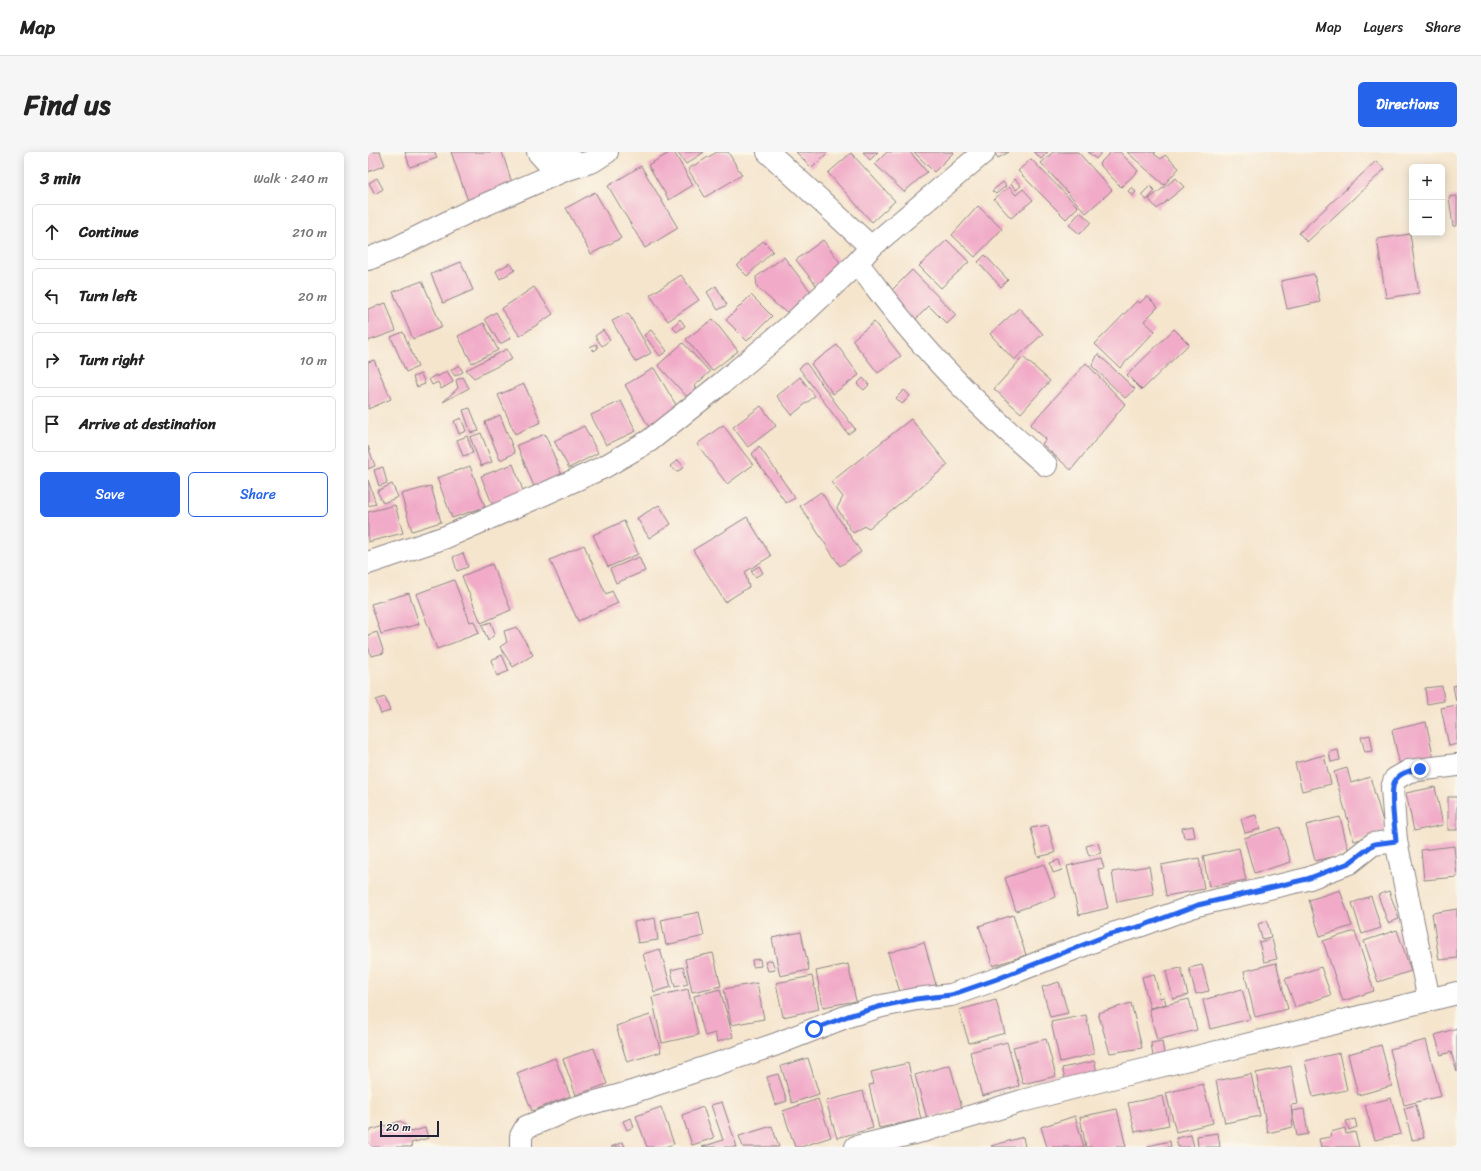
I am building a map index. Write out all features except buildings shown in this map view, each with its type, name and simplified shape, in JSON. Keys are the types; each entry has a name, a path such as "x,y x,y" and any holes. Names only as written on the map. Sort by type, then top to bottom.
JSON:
{"street":[{"path":"538,152 546,161 561,158 581,165"},
{"path":"368,259 394,249 468,212 565,170 593,161 607,152"},
{"path":"768,152 864,255 907,326 951,376 1012,436 1046,465"},
{"path":"368,563 446,537 604,467 649,441 790,326 864,255 984,152"},
{"path":"1429,1000 1396,841 1392,788 1395,779 1409,771 1457,765"},
{"path":"521,1147 520,1136 526,1127 574,1108 635,1091 774,1045 848,1016 902,1002 951,995 984,984 1108,935 1142,926 1198,905 1307,879 1349,863 1374,844 1396,841"},
{"path":"856,1147 926,1130 1022,1101 1103,1080 1457,993"}],"route":[{"path":"814,1029 848,1016 882,1006 916,999 951,995 997,979 1108,935 1142,926 1164,916 1198,905 1307,879 1349,863 1374,844 1396,841 1392,788 1395,779 1409,771 1420,769"}]}
